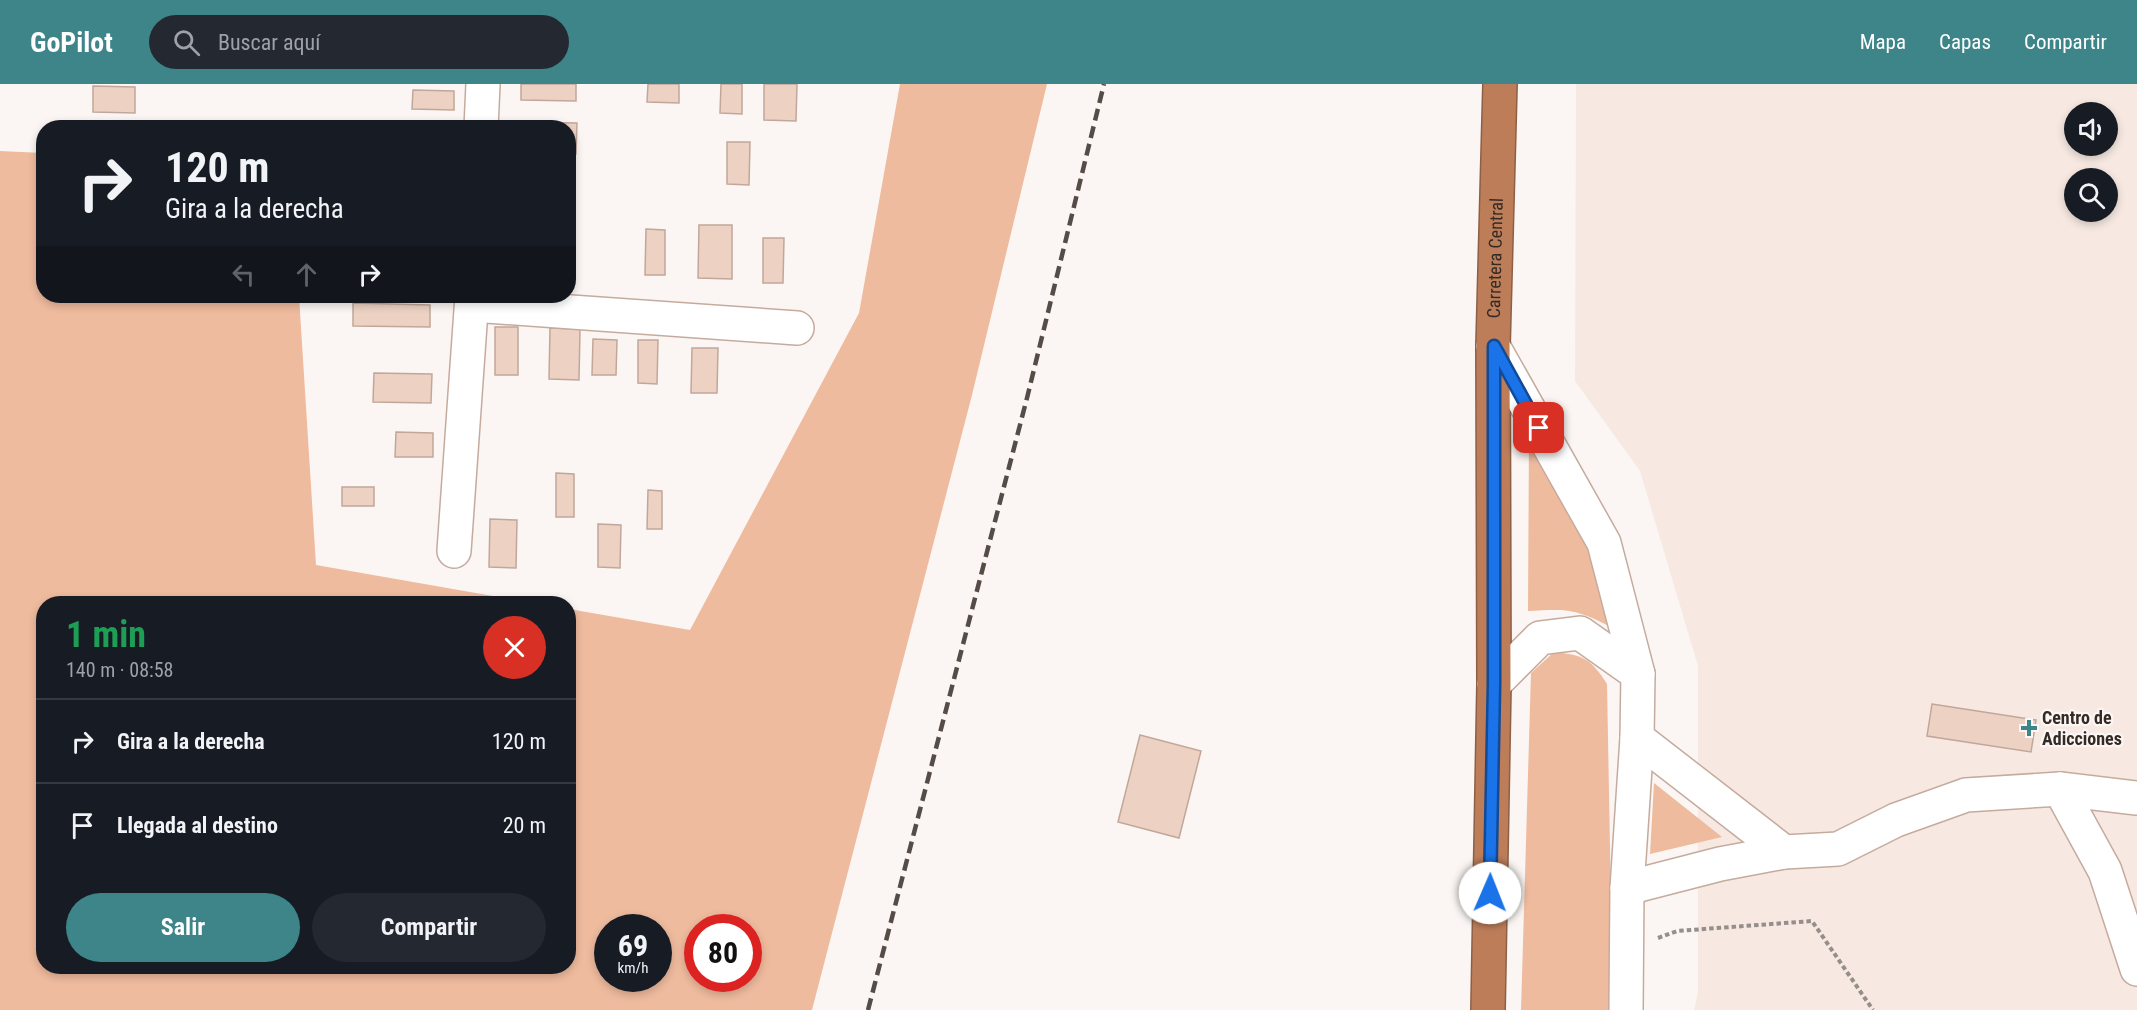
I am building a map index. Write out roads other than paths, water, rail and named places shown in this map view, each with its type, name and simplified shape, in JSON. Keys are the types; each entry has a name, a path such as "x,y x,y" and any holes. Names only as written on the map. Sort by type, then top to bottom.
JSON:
{"highway":[{"name":"Carretera Central","path":"1488,1010 1494,684 1494,346 1500,84"}],"street":[{"path":"481,120 483,84"},
{"path":"454,551 472,303"},
{"path":"507,303 797,328"},
{"path":"1494,346 1604,543 1638,674 1637,738 1627,888 1626,1010"},
{"path":"1494,684 1540,638 1580,633 1638,674"},
{"path":"1637,738 1784,852"},
{"path":"1627,888 1720,864 1784,852 1838,849 1896,820 1966,795 2060,789 2137,798"},
{"path":"2060,789 2105,871 2137,969"}],"railway":[{"path":"868,1010 1027,398 1104,84"}],"place":[{"name":"Centro de Adicciones","path":"2029,728"}]}
